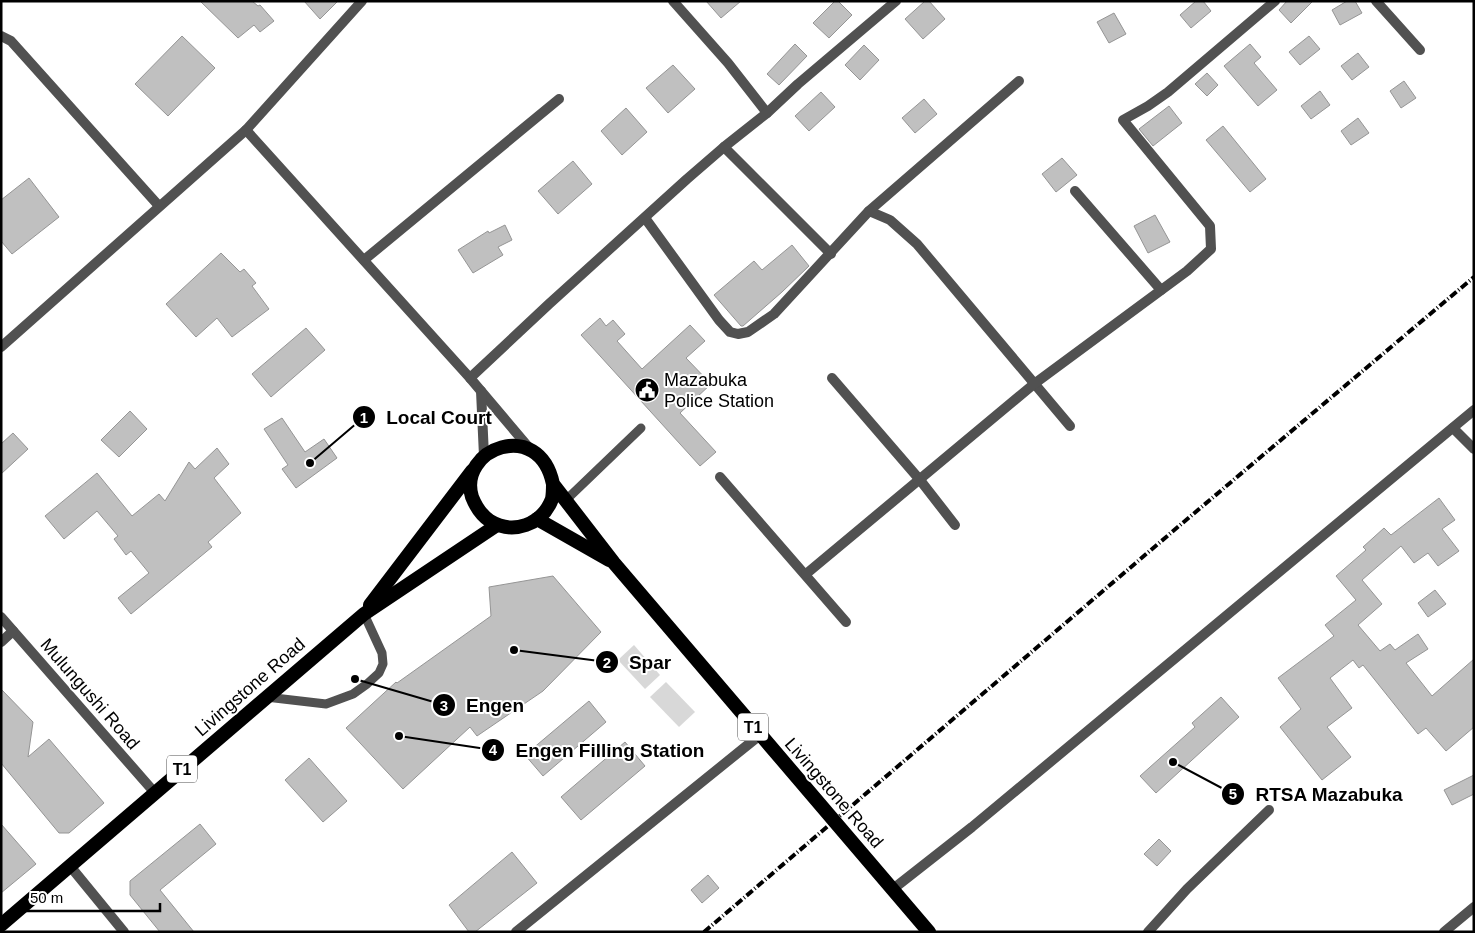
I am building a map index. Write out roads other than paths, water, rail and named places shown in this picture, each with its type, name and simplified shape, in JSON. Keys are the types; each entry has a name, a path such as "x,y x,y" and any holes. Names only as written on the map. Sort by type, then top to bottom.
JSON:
{"highway":[{"path":"530,449 514,445 498,448 481,460 472,477 471,492 475,506 485,518 497,526 518,528 528,525 547,509 552,497 554,484"},
{"name":"Livingstone Road","path":"530,449 546,463 554,484 614,563 929,932"},
{"name":"Livingstone Road","path":"364,614 481,460"},
{"name":"Livingstone Road","path":"537,519 614,563"},
{"name":"Livingstone Road","path":"1,925 364,614 497,526"}],"street":[{"path":"1,347 246,130 362,1"},
{"path":"673,1 728,63 767,113"},
{"path":"470,378 549,304 724,148 896,1"},
{"path":"806,574 1034,384 1187,271 1212,249 1210,226 1123,120 1168,92 1275,1"},
{"path":"1376,1 1420,50"},
{"path":"1,36 11,41 159,206"},
{"path":"645,218 719,320 730,332 738,334 748,332 774,314 869,212 1019,81"},
{"path":"364,260 559,100"},
{"path":"246,130 470,378 530,449"},
{"path":"724,148 831,254"},
{"path":"1075,191 1161,290"},
{"path":"869,212 890,220 917,244 1070,426"},
{"path":"832,378 920,480 955,525"},
{"path":"480,391 481,460"},
{"path":"894,889 972,827 1474,410"},
{"path":"1453,428 1474,448"},
{"path":"720,477 846,622"},
{"name":"Mulungushi Road","path":"1,617 155,793"},
{"path":"1,642 13,631"},
{"path":"516,932 760,735"},
{"path":"1148,932 1187,889 1269,810"},
{"path":"70,866 124,932"},
{"path":"1444,932 1474,907"}],"lane":[{"path":"566,500 641,428"},
{"path":"266,698 326,704 353,694 367,684 379,673 383,664 382,652 364,614"}],"railway":[{"path":"704,932 1474,277"}],"place":[{"name":"Mazabuka Police Station","path":"647,390"},
{"name":"Local Court","path":"310,463"},
{"name":"Spar","path":"514,650"},
{"name":"Engen","path":"355,679"},
{"name":"Engen Filling Station","path":"399,736"},
{"name":"RTSA Mazabuka","path":"1173,762"}]}
